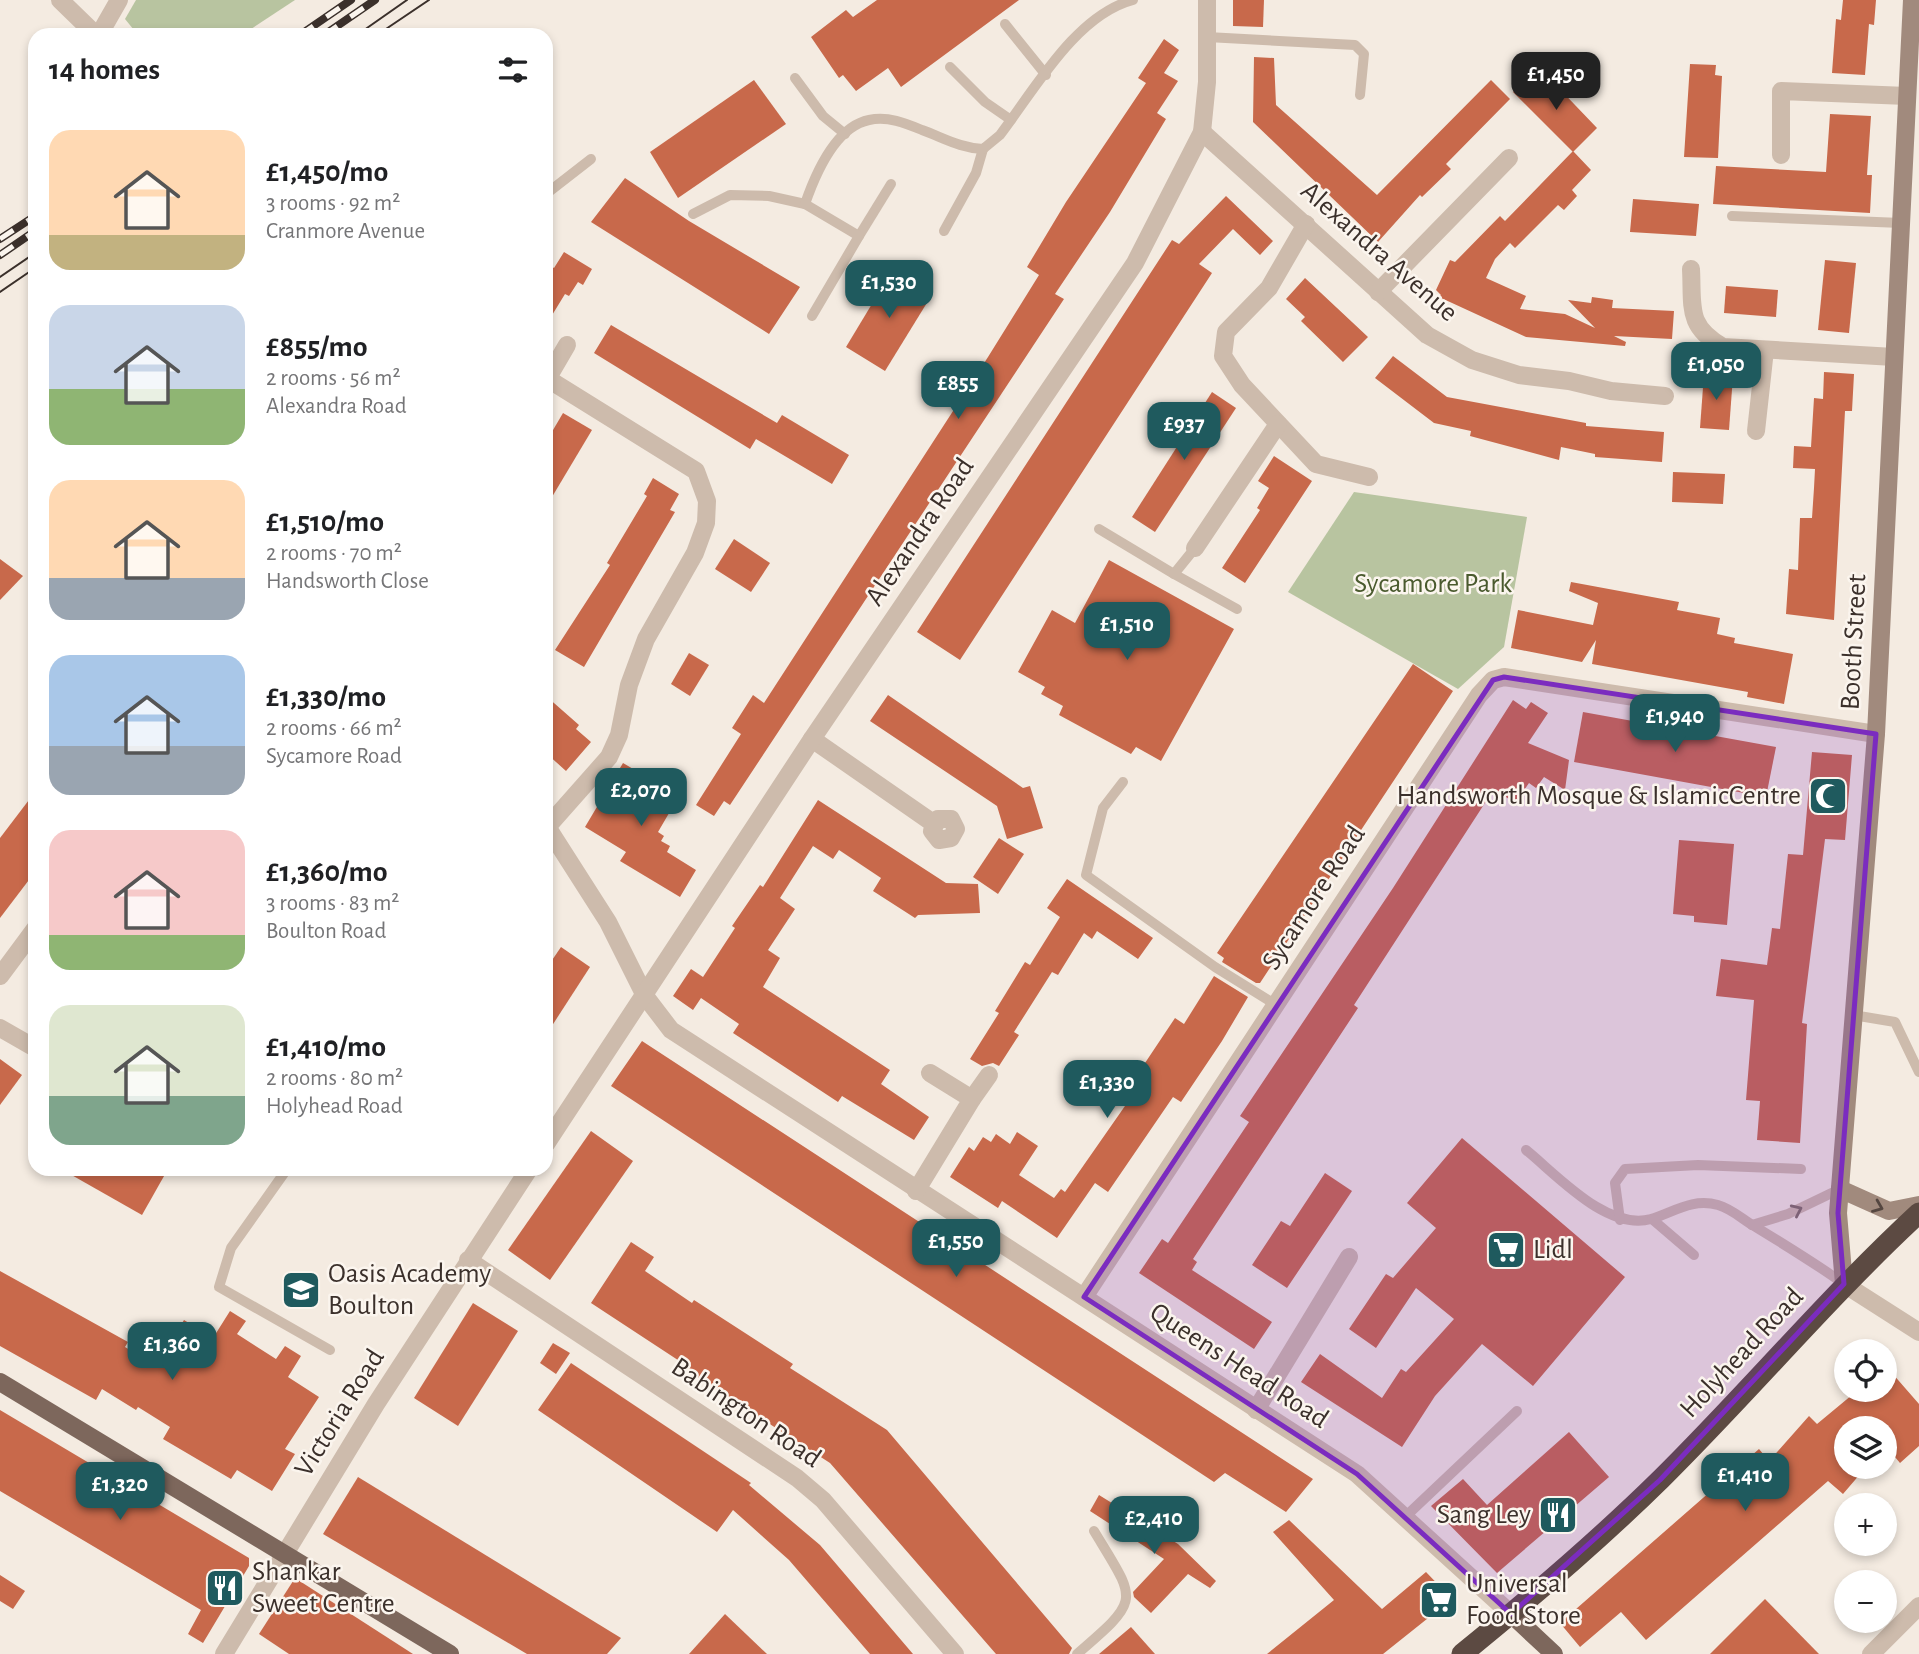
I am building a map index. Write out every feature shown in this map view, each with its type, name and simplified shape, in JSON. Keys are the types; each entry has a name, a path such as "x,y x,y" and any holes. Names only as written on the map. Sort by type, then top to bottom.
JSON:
{"highway":[{"name":"Holyhead Road","path":"1462,1654 1511,1614 1660,1480 1796,1339 1844,1284 1919,1213"}],"main road":[{"name":"Booth Street","path":"1844,1284 1838,1225 1876,734 1907,96 1915,26 1912,0"},
{"path":"1840,1189 1889,1211 1919,1205"},
{"path":"0,1382 450,1654"},
{"path":"1511,1614 1554,1654"}],"street":[{"path":"60,0 90,28"},
{"path":"102,28 119,0"},
{"name":"Alexandra Road","path":"645,996 812,739 1135,262 1202,132 1207,0"},
{"path":"1781,155 1781,91 1907,96"},
{"name":"Alexandra Avenue","path":"1202,132 1427,335 1472,360 1519,375 1569,381 1611,391 1665,396"},
{"path":"1378,292 1508,158"},
{"path":"1306,224 1269,288 1226,332 1223,356 1242,384 1316,464 1369,477"},
{"path":"1691,269 1694,323 1707,337 1723,347 1894,357"},
{"path":"553,370 567,345"},
{"path":"1756,432 1765,350"},
{"path":"553,384 696,471 707,501 706,523 695,553 646,639 629,685 619,735 609,757 553,818"},
{"path":"1195,548 1278,424"},
{"name":"Sycamore Road","path":"1084,1297 1278,1006 1479,695 1493,680 1504,677 1876,734"},
{"path":"812,739 933,823"},
{"name":"Queens Head Road","path":"553,835 608,922 645,996 671,1030 1357,1474 1511,1614"},
{"path":"0,976 28,938"},
{"path":"553,1134 645,996"},
{"path":"0,1028 28,1044"},
{"path":"930,1073 972,1099"},
{"path":"916,1191 989,1075"},
{"name":"Victoria Road","path":"223,1654 282,1554 524,1176"},
{"path":"1256,1410 1349,1257"},
{"name":"Babington Road","path":"468,1260 797,1478 823,1500 955,1654"},
{"path":"1844,1284 1919,1332"},
{"path":"1871,1654 1919,1606"}],"lane":[{"path":"944,231 976,173 984,149 1011,120 1081,31 1112,6 1133,0"},
{"path":"1005,24 1046,75"},
{"path":"1207,37 1355,44 1364,54 1360,94"},
{"path":"950,67 985,102 1011,120"},
{"path":"795,78 822,116 845,134"},
{"path":"805,204 818,173 845,134 867,120 894,120 963,148 984,149"},
{"path":"553,189 591,159"},
{"path":"812,316 891,184"},
{"path":"693,215 730,195 769,196 805,204 859,236"},
{"path":"1732,216 1901,223"},
{"path":"1099,529 1237,609"},
{"path":"1174,574 1195,548"},
{"path":"1123,782 1103,808 1086,875 1215,967 1278,1006"},
{"path":"1853,1015 1895,1022 1919,1072"},
{"path":"1525,1150 1604,1213 1620,1220 1652,1219 1678,1207 1700,1203 1733,1212 1791,1247 1844,1284"},
{"path":"1620,1220 1615,1183 1625,1169 1699,1165 1801,1169"},
{"path":"282,1176 231,1248 219,1287 330,1350"},
{"path":"1752,1225 1788,1214 1840,1189"},
{"path":"1652,1219 1694,1255"},
{"path":"1405,1517 1517,1411"},
{"path":"1077,1654 1114,1623 1128,1596 1127,1584 1094,1531"}],"highlighted area":[{"path":"1504,677 1876,734 1838,1213 1844,1284 1660,1480 1511,1614 1357,1474 1084,1297 1493,680"}],"green space":[{"path":"136,0 295,0 253,28 132,28 125,19"},
{"name":"Sycamore Park","path":"1354,492 1527,517 1504,647 1458,689 1288,592"}],"building":[{"path":"877,0 1019,0 901,87 888,68 856,91 843,75 839,78 811,37 846,10 853,17"},
{"path":"1233,0 1264,0 1263,27 1233,26"},
{"path":"1843,0 1876,0 1874,25 1869,24 1865,75 1832,73 1836,19 1841,20"},
{"path":"1164,39 1179,50 1164,73 1178,81 1157,113 1166,119 1110,212 1055,294 1064,299 730,805 724,801 714,816 696,805 741,734 732,728 753,695 764,703 988,357 1039,275 1027,267 1066,202 1146,83 1138,78"},
{"path":"1254,57 1274,58 1276,105 1377,195 1491,80 1510,99 1446,164 1451,169 1422,197 1420,195 1378,242 1253,122"},
{"path":"1690,64 1716,65 1715,75 1722,76 1718,158 1684,157"},
{"path":"1532,74 1547,88 1553,82 1597,128 1573,152 1513,92"},
{"path":"754,80 786,124 678,198 650,152"},
{"path":"1830,114 1871,116 1867,175 1872,175 1870,213 1713,204 1716,166 1826,172"},
{"path":"1573,151 1591,170 1572,190 1577,196 1564,210 1558,205 1515,248 1510,243 1495,259 1486,278 1526,296 1520,309 1565,314 1595,328 1568,300 1591,303 1592,297 1613,300 1612,308 1674,311 1672,339 1614,336 1626,342 1625,346 1526,337 1439,297 1441,295 1436,290 1450,260 1455,262 1500,216 1505,221"},
{"path":"625,178 689,221 800,287 769,334 591,222"},
{"path":"1226,196 1273,241 1260,255 1233,229 1199,264 1212,273 960,660 917,632 1172,240 1179,244"},
{"path":"1633,199 1699,204 1696,236 1630,232"},
{"path":"564,252 592,269 583,285 578,282 569,296 565,294 553,314 553,267"},
{"path":"1825,260 1856,263 1849,333 1818,330"},
{"path":"893,269 933,293 885,371 846,347"},
{"path":"1305,278 1368,337 1343,362 1301,321 1305,317 1286,299"},
{"path":"1726,286 1778,290 1776,317 1724,313"},
{"path":"611,325 777,423 782,415 849,455 832,484 756,439 750,449 594,353"},
{"path":"1393,356 1447,397 1586,423 1586,426 1664,432 1662,462 1595,457 1595,454 1561,447 1559,460 1470,436 1471,431 1434,423 1375,378"},
{"path":"1824,372 1854,374 1852,411 1845,411 1834,620 1786,614 1789,569 1798,570 1800,518 1812,518 1815,469 1793,468 1794,446 1811,447 1814,398 1823,399"},
{"path":"1704,374 1733,376 1729,430 1700,428"},
{"path":"1212,392 1236,408 1155,532 1132,517"},
{"path":"563,413 592,430 553,495 553,430"},
{"path":"1274,456 1312,481 1245,583 1222,568 1260,510 1257,508 1269,488 1258,481"},
{"path":"1673,472 1725,474 1723,504 1672,502"},
{"path":"653,478 679,494 670,510 675,512 584,667 555,650 610,565 607,563 647,496 644,494"},
{"path":"734,539 770,563 751,592 715,569"},
{"path":"0,559 23,576 0,600"},
{"path":"1109,560 1234,629 1161,761 1136,747 1131,754 1059,715 1063,706 1041,694 1045,687 1018,672 1052,610 1075,623"},
{"path":"1571,582 1679,602 1677,610 1720,618 1717,634 1735,638 1734,643 1793,654 1784,704 1747,697 1748,692 1592,664 1596,640 1582,662 1511,648 1518,610 1593,625 1598,603 1569,591"},
{"path":"689,653 709,665 690,696 671,684"},
{"path":"1413,664 1453,691 1260,983 1256,983 1222,962 1224,958 1217,953"},
{"path":"888,695 1023,788 1030,786 1043,828 1007,839 997,806 870,721"},
{"path":"1513,700 1526,709 1531,702 1548,713 1528,743 1569,760 1565,790 1544,777 1536,788 1529,783 1515,803 1494,789 1354,1005 1358,1008 1193,1259 1197,1262 1192,1270 1272,1322 1254,1349 1139,1273 1162,1239 1168,1243 1249,1122 1240,1116 1393,888"},
{"path":"553,702 579,725 576,729 591,742 566,771 553,759"},
{"path":"1583,712 1776,747 1766,797 1574,762"},
{"path":"1812,752 1852,755 1845,840 1825,839 1802,1023 1807,1024 1800,1143 1757,1140 1760,1101 1746,1100 1754,1000 1716,996 1721,959 1767,965 1772,928 1780,929 1788,854 1803,855"},
{"path":"623,763 679,796 658,832 664,836 661,841 670,846 667,852 696,870 680,897 620,861 626,852 585,827"},
{"path":"818,800 946,883 978,884 980,913 918,915 915,918 873,891 881,878 839,850 833,859 813,846 780,898 795,909 768,950 780,958 763,987 890,1070 881,1084 929,1117 914,1140 842,1096 838,1102 733,1033 739,1024 701,998 693,1010 673,996 691,969 703,977 735,928 732,926 760,885 763,887"},
{"path":"28,801 28,881 0,918 0,838"},
{"path":"999,838 1024,854 998,894 973,877"},
{"path":"1679,840 1734,844 1727,925 1694,922 1694,916 1673,914"},
{"path":"1067,879 1153,938 1138,959 1097,931 1092,939 1084,933 1058,975 1052,972 1014,1032 1019,1035 999,1066 993,1063 982,1066 970,1059 999,1013 995,1011 1025,962 1030,965 1060,917 1047,908"},
{"path":"561,947 590,967 553,1024 553,959"},
{"path":"1214,976 1248,997 1222,1041 1181,1102 1173,1097 1108,1192 1095,1183 1057,1238 1002,1201 998,1208 950,1177 969,1147 974,1151 983,1137 991,1142 996,1134 1010,1144 1017,1132 1038,1146 1019,1175 1054,1198 1061,1189 1065,1192 1148,1073 1141,1069 1175,1018 1184,1024"},
{"path":"642,1041 1313,1479 1286,1512 1225,1473 1214,1482 611,1086"},
{"path":"0,1059 22,1075 0,1105"},
{"path":"591,1131 633,1161 550,1280 508,1250"},
{"name":"Lidl","path":"1462,1138 1625,1277 1533,1386 1482,1344 1435,1396 1402,1447 1301,1382 1320,1354 1382,1398 1401,1369 1406,1372 1454,1319 1416,1288 1376,1348 1349,1329 1386,1274 1393,1278 1436,1228 1407,1203"},
{"path":"1325,1173 1352,1191 1287,1288 1252,1265 1281,1221 1290,1226"},
{"path":"73,1176 164,1176 142,1215"},
{"path":"631,1242 654,1257 645,1271 793,1364 790,1368 887,1430 1072,1648 1069,1654 996,1654 830,1463 685,1369 687,1366 591,1303"},
{"path":"0,1271 128,1342 125,1347 156,1366 184,1320 213,1338 230,1311 246,1321 237,1334 276,1359 285,1346 301,1356 288,1377 319,1397 285,1449 295,1454 272,1491 237,1470 231,1479 163,1439 170,1427 138,1407 136,1410 102,1389 96,1400 0,1346"},
{"path":"473,1303 518,1331 458,1426 414,1398"},
{"path":"553,1343 570,1353 556,1374 540,1363"},
{"path":"571,1363 751,1483 749,1485 820,1545 913,1654 870,1654 789,1560 733,1510 717,1532 538,1410"},
{"path":"1897,1379 1919,1404 1919,1446 1900,1463 1897,1459 1897,1416 1834,1416 1834,1479 1856,1479 1844,1493 1828,1481 1646,1640 1621,1612 1580,1647 1560,1623 1759,1449 1769,1461 1809,1416 1817,1424 1844,1402 1897,1402"},
{"path":"0,1410 249,1558 249,1566 203,1643 188,1634 201,1610 0,1491"},
{"path":"1569,1432 1609,1477 1497,1573 1431,1506 1463,1479 1487,1505"},
{"path":"358,1477 621,1638 607,1654 527,1654 323,1534"},
{"path":"1099,1495 1178,1544 1216,1581 1210,1588 1188,1574 1151,1613 1134,1597 1133,1592 1164,1559 1090,1511"},
{"path":"1289,1520 1382,1609 1426,1572 1452,1599 1383,1654 1267,1654 1334,1600 1273,1532"},
{"path":"0,1575 25,1591 13,1609 0,1601"},
{"path":"295,1578 413,1654 289,1654 259,1634"},
{"path":"1765,1599 1819,1654 1710,1654"},
{"path":"725,1614 767,1654 689,1654"},
{"path":"1131,1627 1155,1654 1099,1654"}],"tram line":[{"path":"367,28 407,0"},
{"path":"387,28 429,0"},
{"path":"0,277 28,258"},
{"path":"0,292 28,273"}],"railway":[{"path":"310,28 351,0"},
{"path":"334,28 375,0"},
{"path":"0,239 28,221"},
{"path":"0,255 28,236"}],"place":[{"name":"Handsworth Mosque & IslamicCentre","path":"1828,796"},
{"name":"Lidl","path":"1506,1250"},
{"name":"Oasis Academy Boulton","path":"301,1290"},
{"name":"Sang Ley","path":"1558,1515"},
{"name":"Shankar Sweet Centre","path":"225,1588"},
{"name":"Universal Food Store","path":"1439,1600"}]}
